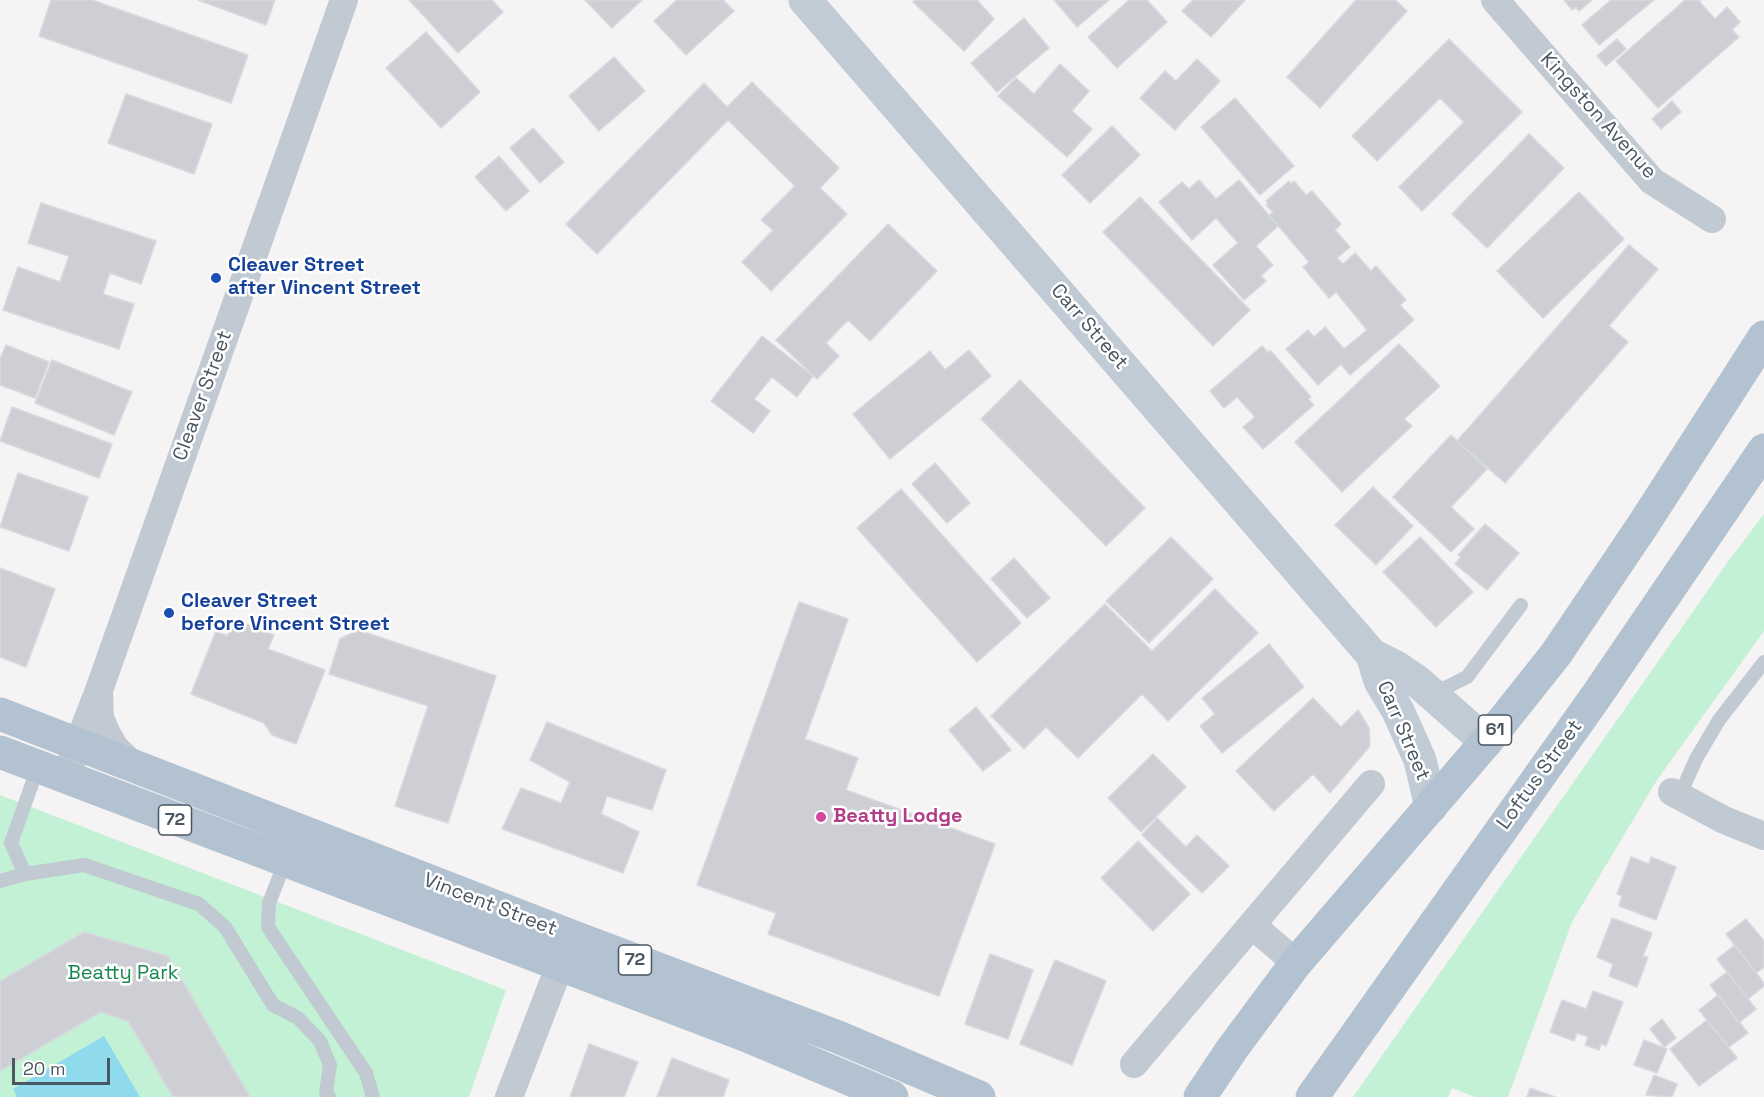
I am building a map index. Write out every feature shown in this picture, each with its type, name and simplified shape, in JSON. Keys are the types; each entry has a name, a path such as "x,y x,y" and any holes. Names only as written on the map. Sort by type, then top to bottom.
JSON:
{"main road":[{"name":"61","path":"1200,1097 1232,1048 1296,963 1431,807 1556,654 1650,515 1764,337"},
{"name":"Loftus Street","path":"1312,1097 1597,695 1764,450"},
{"name":"Vincent Street","path":"0,714 137,769 565,951 745,1035 892,1097"},
{"name":"Vincent Street","path":"0,752 285,862 837,1036 979,1097"}],"street":[{"name":"Cleaver Street","path":"52,772 77,746 99,690 344,0"},
{"name":"Carr Street","path":"805,0 1372,654 1396,667 1429,692 1485,742"},
{"name":"Kingston Avenue","path":"1496,0 1653,181 1712,219"},
{"name":"Carr Street","path":"1372,654 1380,681 1398,711 1420,760 1431,807"},
{"name":"Cleaver Street","path":"99,690 100,718 107,734 115,748 137,769"},
{"path":"1134,1064 1371,784"},
{"path":"1676,793 1724,820 1764,836"},
{"path":"1252,925 1296,963"},
{"path":"509,1097 565,951"}],"lane":[{"path":"1429,692 1447,687 1467,677 1521,605"},
{"path":"1676,793 1719,720 1764,662"},
{"path":"25,874 11,843 52,772"},
{"path":"285,862 269,903 268,927 366,1073 373,1097"},
{"path":"0,881 25,874 84,866 199,904 225,927 273,1005 298,1018 320,1041 330,1065 326,1093 329,1097"}],"green space":[{"path":"1764,514 1764,631 1657,780 1572,922 1508,1097 1475,1097 1452,1088 1448,1097 1353,1097 1727,563"},
{"name":"Beatty Park","path":"0,795 506,990 469,1097 0,1097"}],"water":[{"path":"104,1036 140,1097 17,1097 13,1089"}],"building":[{"path":"51,0 92,0 248,55 231,103 39,36"},
{"path":"198,0 275,0 266,25"},
{"path":"409,0 492,0 503,12 458,53"},
{"path":"585,0 642,0 612,28"},
{"path":"677,0 723,0 734,11 686,55 654,21"},
{"path":"915,0 977,0 994,19 964,51 913,2"},
{"path":"1054,0 1109,0 1077,27"},
{"path":"1129,0 1147,0 1167,22 1117,68 1088,37"},
{"path":"1193,0 1245,0 1211,37 1182,11"},
{"path":"1356,0 1395,0 1407,11 1320,108 1287,77"},
{"path":"1564,0 1592,0 1579,11 1576,7 1572,10"},
{"path":"1611,0 1654,0 1599,45 1582,25"},
{"path":"1685,0 1701,0 1699,1 1715,19 1727,7 1740,22 1732,30 1739,37 1658,108 1616,61"},
{"path":"1024,18 1049,48 997,92 971,63"},
{"path":"426,32 480,92 441,128 386,68"},
{"path":"1449,39 1522,112 1422,211 1399,187 1464,122 1440,98 1377,161 1352,136"},
{"path":"1617,39 1626,49 1606,66 1597,56"},
{"path":"614,57 645,91 599,131 569,96"},
{"path":"1197,59 1220,81 1175,130 1140,98 1165,71 1176,81"},
{"path":"1060,64 1089,91 1072,111 1092,129 1067,157 998,96 1016,78 1034,94"},
{"path":"752,82 839,168 820,188 847,214 771,291 742,262 773,230 761,220 795,186 728,120 597,254 566,224 704,83 727,107"},
{"path":"126,94 212,124 194,174 108,143"},
{"path":"1235,98 1294,166 1260,195 1201,127"},
{"path":"1672,101 1681,112 1661,129 1652,119"},
{"path":"1112,126 1140,155 1090,203 1062,175"},
{"path":"533,128 564,162 540,183 510,148"},
{"path":"1529,134 1564,168 1487,248 1452,214"},
{"path":"499,156 529,191 506,211 475,177"},
{"path":"1199,180 1216,199 1239,180 1278,226 1256,246 1273,265 1261,276 1266,281 1244,300 1213,265 1238,243 1216,218 1192,240 1159,202 1182,182 1189,189"},
{"path":"1289,181 1291,184 1294,181 1306,195 1312,191 1341,224 1335,230 1350,247 1337,258 1343,264 1355,253 1371,271 1376,266 1406,300 1400,305 1414,320 1350,375 1341,364 1318,385 1286,349 1308,330 1314,337 1325,327 1344,349 1367,330 1336,292 1329,298 1303,267 1309,262 1269,215 1273,212 1266,205 1268,203 1266,201"},
{"path":"1579,192 1624,239 1543,318 1497,271"},
{"path":"1140,197 1250,310 1213,346 1103,232"},
{"path":"41,203 156,241 141,284 110,273 103,294 134,304 119,349 3,310 18,267 60,282 69,256 28,243"},
{"path":"888,224 937,271 870,341 848,320 826,343 839,356 817,379 776,340"},
{"path":"1629,245 1658,269 1609,326 1628,342 1505,483 1457,441"},
{"path":"762,336 813,376 797,397 772,377 754,399 770,411 753,433 711,401"},
{"path":"1399,344 1440,386 1404,419 1412,426 1342,492 1295,442"},
{"path":"6,345 49,362 35,398 0,385 0,359"},
{"path":"1262,346 1269,353 1270,350 1311,397 1308,399 1314,405 1263,449 1243,427 1255,417 1237,397 1224,408 1210,391"},
{"path":"969,350 991,376 890,459 853,414 930,351 945,370"},
{"path":"52,360 132,392 114,435 35,403"},
{"path":"1020,380 1145,508 1106,546 981,419"},
{"path":"12,407 112,444 99,478 0,441"},
{"path":"1451,435 1487,469 1451,507 1474,529 1451,552 1393,497"},
{"path":"935,463 970,503 947,523 912,484"},
{"path":"18,473 88,497 69,551 0,527"},
{"path":"1373,487 1413,526 1376,565 1335,525"},
{"path":"901,489 1021,623 977,662 857,528"},
{"path":"1485,524 1519,553 1487,590 1455,564 1461,557 1458,555"},
{"path":"1171,537 1213,579 1149,643 1106,601"},
{"path":"1420,537 1473,592 1436,627 1383,572"},
{"path":"1014,558 1050,598 1027,618 991,579"},
{"path":"0,568 55,589 26,667 0,657"},
{"path":"1215,589 1258,633 1168,721 1142,694 1078,758 1046,727 1024,749 991,716 1105,604 1152,651"},
{"name":"Beatty Lodge","path":"799,602 848,619 805,739 858,758 846,790 995,844 939,996 768,934 776,913 697,885"},
{"path":"234,619 274,635 268,649 325,670 296,744 272,735 264,723 191,694 216,631 227,636"},
{"path":"358,630 496,676 448,823 395,806 428,706 329,674 340,639"},
{"path":"1269,644 1304,687 1222,753 1200,726 1215,714 1202,698"},
{"path":"1313,698 1341,727 1358,710 1369,728 1370,746 1330,793 1313,774 1274,811 1236,771"},
{"path":"976,707 1011,750 983,771 949,730"},
{"path":"547,722 666,770 652,810 607,796 601,814 639,832 623,873 502,829 521,788 561,803 570,782 530,760"},
{"path":"1153,754 1186,787 1141,832 1108,798"},
{"path":"1157,818 1186,847 1197,835 1229,866 1202,893 1142,835"},
{"path":"1138,841 1190,894 1153,931 1101,878"},
{"path":"1631,857 1649,864 1651,857 1676,867 1656,920 1619,906 1622,896 1617,894"},
{"path":"1612,918 1652,933 1643,956 1648,957 1637,987 1609,976 1613,964 1597,957"},
{"path":"1746,919 1764,941 1764,967 1756,973 1726,934"},
{"path":"84,932 168,956 250,1097 173,1097 128,1021 101,1012 0,1071 0,981"},
{"path":"1735,945 1764,983 1764,986 1748,999 1717,959"},
{"path":"990,954 1033,970 1008,1039 965,1024"},
{"path":"1055,960 1106,981 1072,1065 1020,1044"},
{"path":"1727,972 1756,1009 1739,1023 1710,985"},
{"path":"1593,991 1623,1002 1606,1046 1601,1044 1599,1050 1585,1045 1588,1037 1577,1033 1574,1041 1550,1032 1562,1000 1586,1009"},
{"path":"1718,995 1748,1033 1729,1047 1699,1010"},
{"path":"1662,1019 1676,1038 1664,1047 1650,1029"},
{"path":"1707,1020 1737,1058 1699,1086 1670,1049"},
{"path":"1644,1040 1667,1049 1657,1073 1634,1065"},
{"path":"589,1044 638,1062 624,1097 570,1097"},
{"path":"672,1058 729,1080 723,1097 657,1097"},
{"path":"1654,1075 1677,1084 1672,1097 1646,1095"},
{"path":"1530,1088 1555,1097 1527,1097"}],"place":[{"name":"Cleaver Street after Vincent Street","path":"216,278"},
{"name":"Cleaver Street before Vincent Street","path":"169,613"},
{"name":"Beatty Lodge","path":"821,817"}]}
